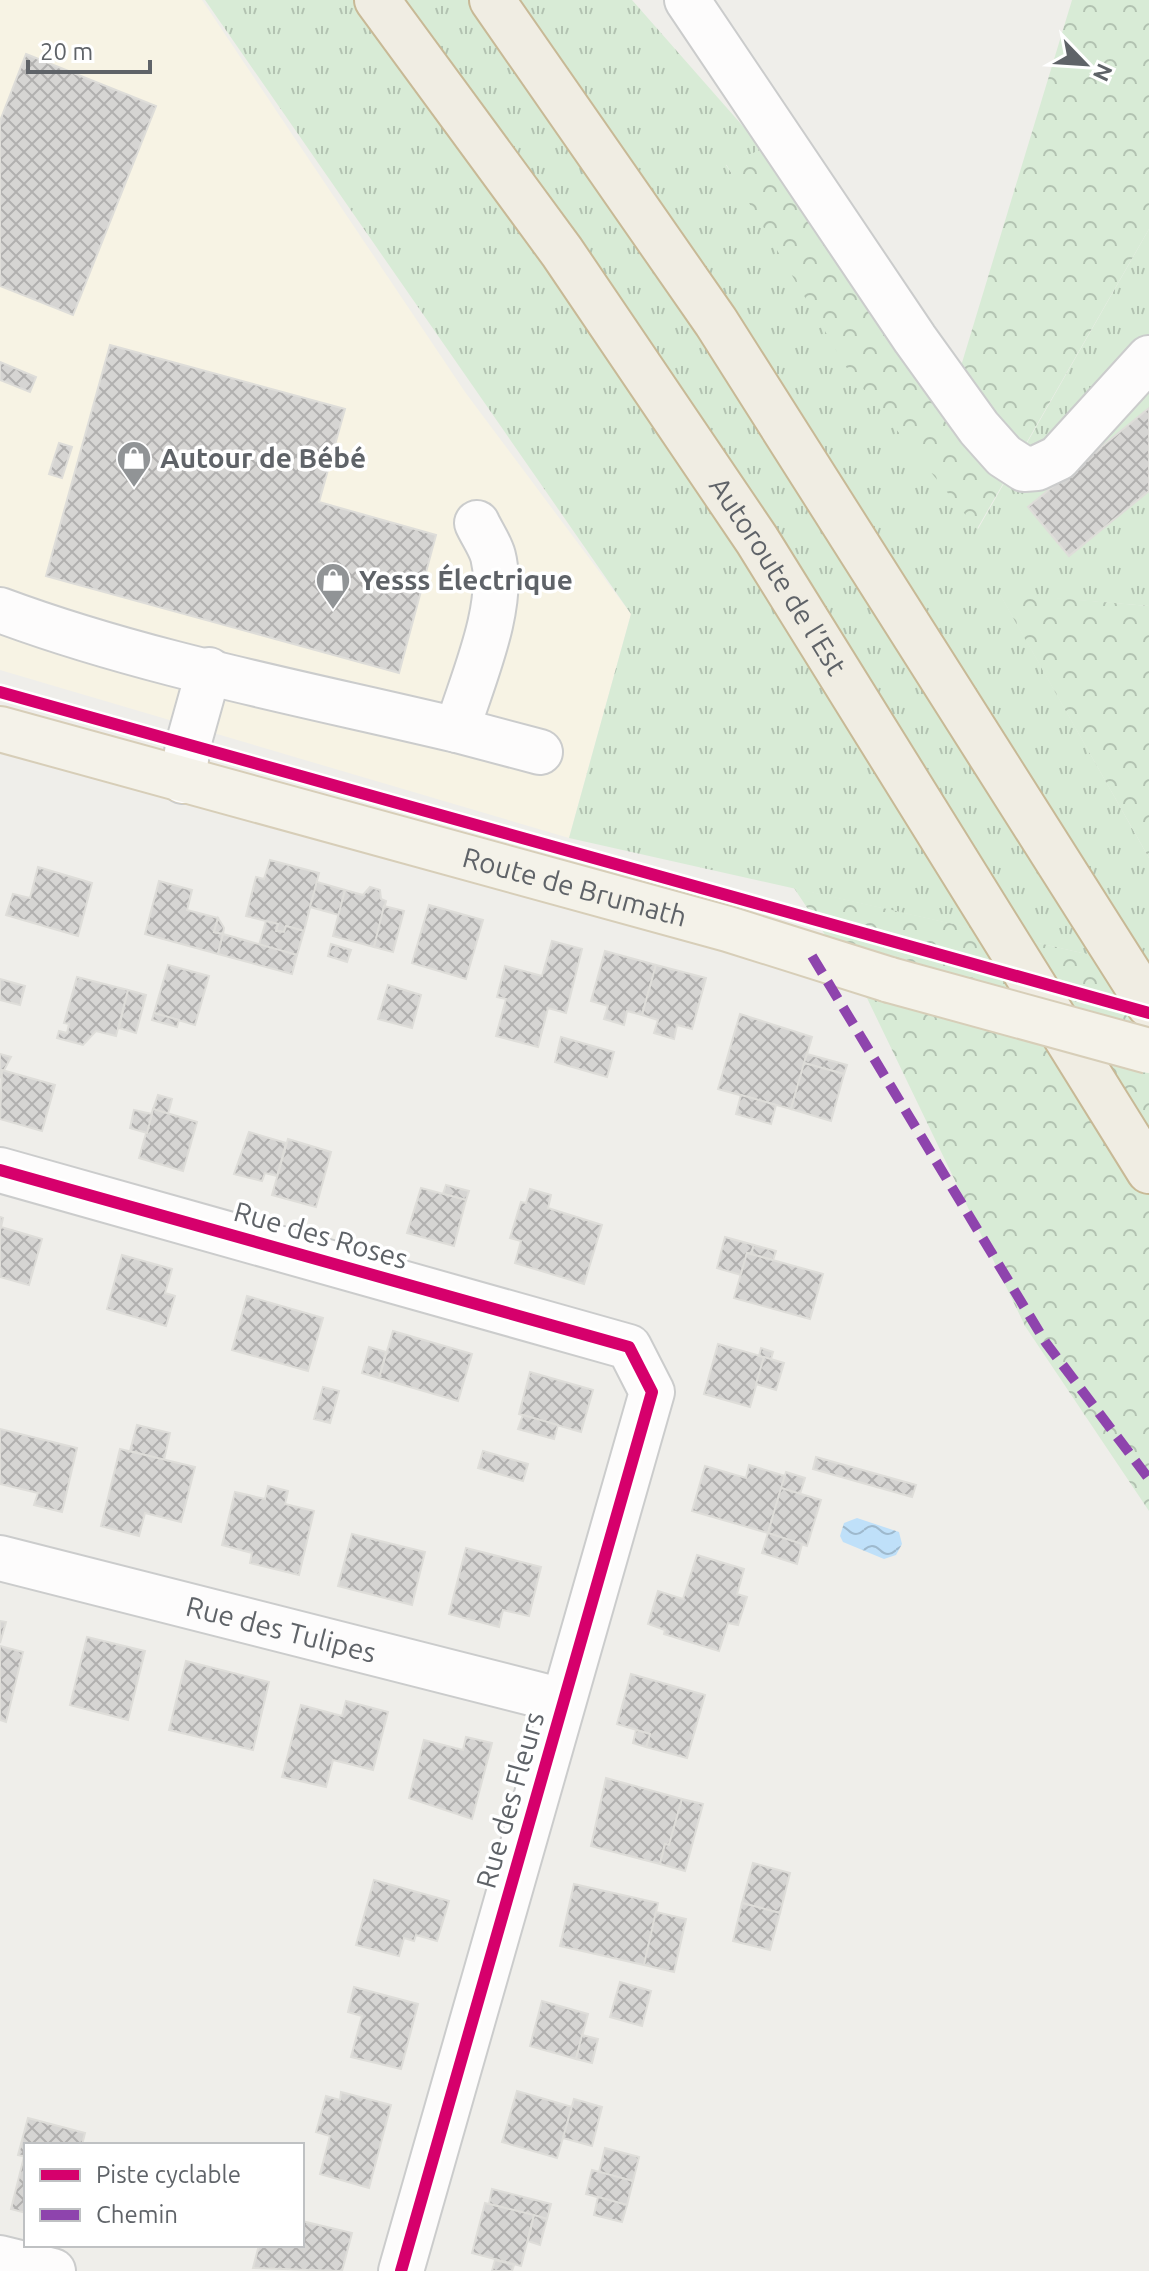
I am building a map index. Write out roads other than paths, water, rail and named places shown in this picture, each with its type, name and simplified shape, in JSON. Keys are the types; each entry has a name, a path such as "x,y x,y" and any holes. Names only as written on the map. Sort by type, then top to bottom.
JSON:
{"highway":[{"name":"Autoroute de l’Est","path":"377,0 562,252 757,540 1149,1171"},
{"path":"492,0 716,322 1149,1005"}],"main road":[{"name":"Route de Brumath","path":"0,729 697,920 890,980 1149,1051"}],"street":[{"path":"687,0 915,339 979,428 1004,456 1024,469 1037,468 1058,458 1149,358"},
{"path":"457,730 490,621 495,584 493,556 477,523"},
{"path":"0,610 45,627 540,752"},
{"path":"183,781 188,745 209,670"},
{"name":"Rue des Roses","path":"0,1170 629,1347"},
{"name":"Rue des Fleurs","path":"401,2271 652,1392 629,1347"},
{"name":"Rue des Tulipes","path":"0,1558 563,1701"},
{"path":"0,2258 53,2271"}],"water":[{"path":"857,1518 899,1532 902,1544 896,1555 884,1559 843,1542 840,1536 844,1523"}],"place":[{"name":"Autour de Bébé","path":"134,489"},
{"name":"Yesss Électrique","path":"333,611"}]}
